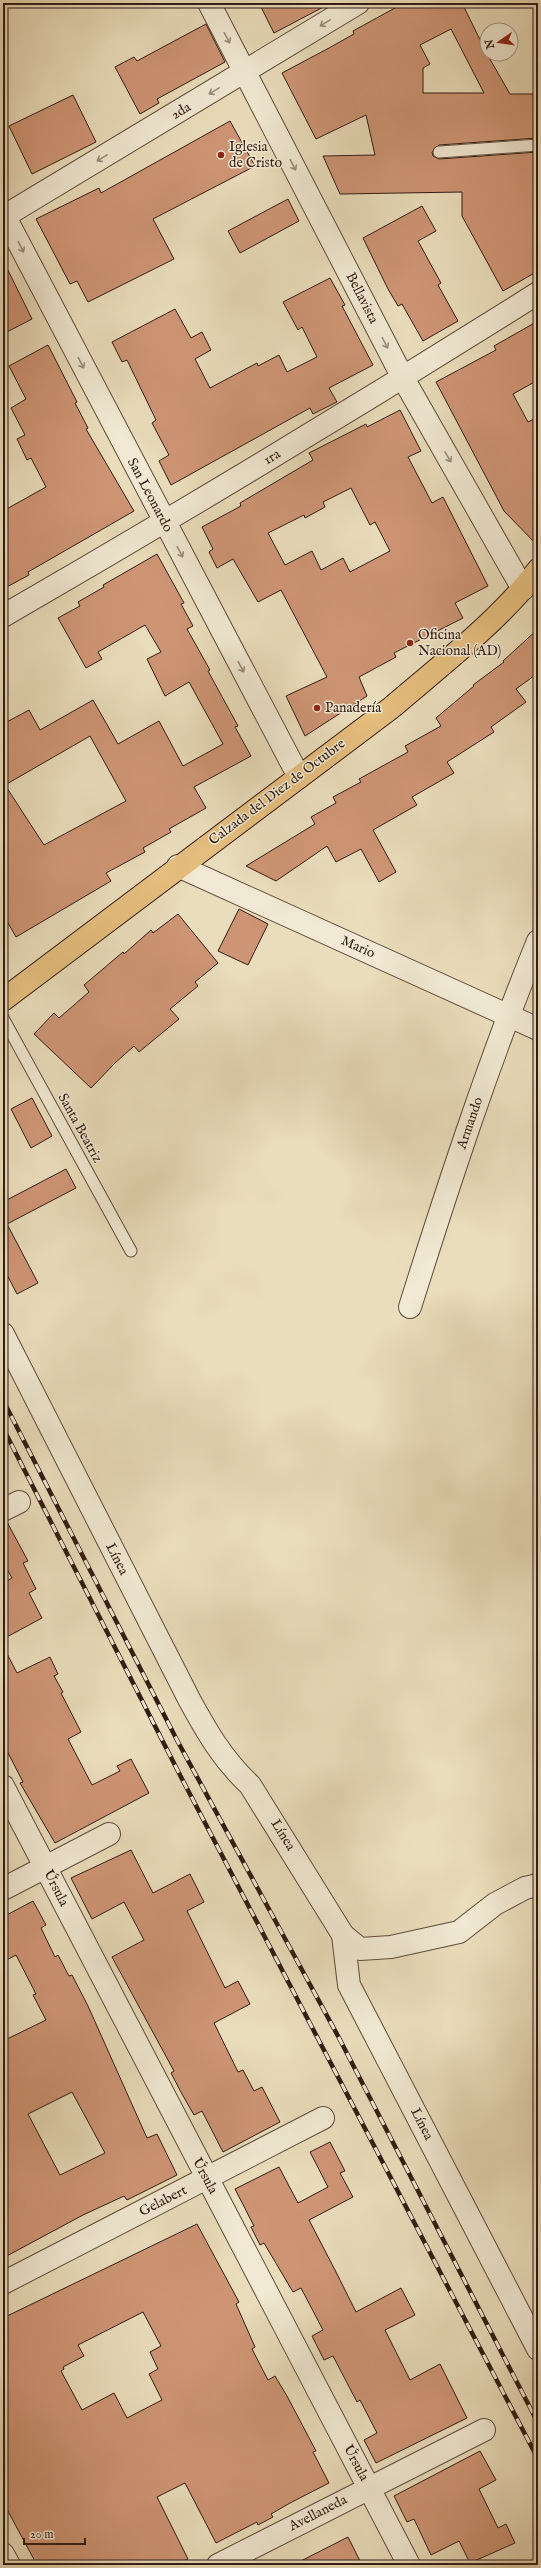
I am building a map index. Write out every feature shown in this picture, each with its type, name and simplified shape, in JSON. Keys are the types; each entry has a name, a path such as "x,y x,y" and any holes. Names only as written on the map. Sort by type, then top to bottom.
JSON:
{"main road":[{"name":"Calzada del Diez de Octubre","path":"3,1000 178,866 391,708 450,657 523,589 538,570"}],"street":[{"name":"Bellavista","path":"209,3 403,378 523,589"},
{"name":"2da","path":"4,215 245,73 358,3"},
{"name":"San Leonardo","path":"4,215 164,523 299,777"},
{"name":"1ra","path":"3,616 164,523 403,378 538,293"},
{"name":"Mario","path":"178,866 538,1029"},
{"name":"Armando","path":"410,1307 453,1171 508,1015 538,941"},
{"name":"Línea","path":"3,1334 212,1739 232,1768 254,1791 343,1935 349,1985 538,2349"},
{"name":"Úrsula","path":"3,1786 206,2179 409,2565"},
{"path":"3,1889 109,1834"},
{"path":"343,1935 360,1949 391,1947 459,1932 495,1904 525,1888 538,1885"},
{"name":"Gelabert","path":"3,2283 323,2118"},
{"name":"Avellaneda","path":"218,2565 368,2487 484,2430"},
{"path":"3,2554 9,2565"}],"lane":[{"path":"439,152 538,145"},
{"name":"Santa Beatriz","path":"3,1018 131,1251"}],"building":[{"path":"259,3 331,3 274,33"},
{"path":"404,3 462,3 479,38 479,62 492,62 510,94 538,94 538,138 439,145 432,152 433,156 439,159 538,152 538,271 503,291 462,216 462,192 340,194 323,156 375,155 366,115 316,139 282,73 354,34 353,31","holes":["451,29 484,93 423,93 423,68 430,64 420,45"]},
{"path":"206,24 225,62 157,99 159,103 140,114 115,67 134,57 137,61"},
{"path":"73,95 96,142 32,174 9,126"},
{"path":"230,121 255,166 153,219 174,259 88,302 77,281 70,284 36,219 99,188 101,193"},
{"path":"288,199 299,221 240,253 228,231"},
{"path":"422,206 436,231 418,241 441,283 438,285 458,321 423,341 402,304 398,306 388,289 363,238"},
{"path":"3,260 32,319 3,334"},
{"path":"330,278 345,305 342,306 373,365 329,388 337,402 313,414 310,408 171,485 159,461 169,455 152,423 156,420 127,360 122,362 112,342 175,309 191,338 202,332 211,350 195,359 210,388 257,363 258,366 279,355 287,372 317,357 302,327 298,330 283,302"},
{"path":"538,321 538,380 513,394 528,422 538,417 538,546 504,511 436,382 496,350 494,346"},
{"path":"48,345 77,402 75,403 88,428 86,429 134,511 28,572 29,575 3,589 3,511 46,487 31,458 27,460 17,439 25,435 11,408 26,399 9,366"},
{"path":"400,410 421,451 408,457 432,503 443,497 488,586 455,603 463,618 394,653 396,657 359,677 367,696 305,736 286,696 327,677 281,590 258,602 233,559 217,568 209,552 213,549 202,527 241,506 240,503 313,460 309,453 366,424 367,427","holes":["351,488 370,525 375,522 390,551 350,572 343,558 321,570 312,551 285,565 268,533 304,515 305,518 325,507 323,502"]},
{"path":"157,554 184,603 181,604 193,626 187,629 210,670 208,671 238,726 235,727 251,756 194,787 206,808 169,829 171,832 143,848 145,852 106,873 111,881 16,937 3,914 3,724 29,710 40,730 93,700 118,744 159,721 183,766 223,744 189,682 165,696 147,659 161,652 145,625 98,652 102,659 86,668 58,618 80,606 78,602 104,587 103,585","holes":["90,736 126,801 44,845 5,785"]},
{"path":"538,629 538,673 516,689 526,702 491,727 494,732 447,762 454,773 412,797 417,805 373,830 396,872 379,882 361,849 336,862 327,846 276,881 246,866 315,824 311,817 336,803 333,797 361,782 359,779 408,752 405,746 441,726 436,718 474,686 473,685 504,662 503,661"},
{"path":"239,909 268,924 248,965 218,951"},
{"path":"178,914 218,963 195,982 198,986 170,1009 179,1019 139,1052 134,1046 91,1088 34,1034 54,1013 59,1018 89,992 84,985 123,952 124,954 151,930 153,933"},
{"path":"32,1098 52,1136 31,1148 11,1109"},
{"path":"66,1169 76,1188 7,1224 38,1283 17,1294 3,1267 3,1202"},
{"path":"3,1522 7,1522 28,1561 23,1563 36,1589 29,1593 42,1618 3,1639 3,1583 12,1578 3,1562"},
{"path":"3,1646 17,1673 50,1657 58,1674 54,1676 63,1692 61,1693 81,1732 68,1739 92,1785 120,1771 117,1766 131,1759 149,1793 55,1843 20,1783 23,1782 3,1743"},
{"path":"131,1850 153,1893 190,1874 204,1902 187,1911 225,1988 238,1981 250,2004 214,2023 238,2072 243,2070 254,2091 262,2087 280,2122 223,2152 202,2111 194,2115 182,2094 171,2073 174,2071 112,1957 144,1940 124,1902 92,1919 71,1878"},
{"path":"33,1901 46,1925 41,1928 55,1957 58,1955 69,1976 72,1975 88,2006 147,2138 157,2134 177,2175 127,2200 124,2196 83,2215 3,2258 3,2041 46,2020 33,1995 36,1994 16,1955 3,1962 3,1917","holes":["72,2092 105,2153 60,2175 28,2114"]},
{"path":"330,2142 345,2171 340,2173 353,2197 309,2220 356,2312 401,2288 415,2315 385,2330 410,2380 440,2364 467,2418 376,2463 364,2440 377,2433 360,2400 357,2402 333,2356 324,2360 312,2336 323,2330 301,2288 293,2292 264,2243 260,2245 251,2227 254,2226 235,2189 279,2167 298,2203 328,2187 310,2152"},
{"path":"197,2224 239,2302 236,2304 255,2347 252,2349 268,2380 275,2376 287,2396 316,2451 313,2452 329,2483 271,2514 273,2517 258,2525 257,2522 216,2543 185,2483 157,2497 188,2559 176,2565 37,2565 3,2502 3,2318","holes":["143,2312 161,2346 150,2352 158,2369 149,2374 162,2400 127,2418 114,2393 82,2410 61,2371 64,2369 63,2367 84,2356 78,2345"]},
{"path":"480,2451 496,2480 479,2489 498,2528 506,2524 515,2543 470,2563 459,2541 431,2555 414,2519 407,2522 394,2496"},
{"path":"348,2537 362,2565 293,2565"}],"railway":[{"path":"3,1400 178,1742 338,2036 538,2423"},
{"path":"3,1428 181,1777 538,2459"}],"place":[{"name":"Iglesia de Cristo","path":"221,155"},
{"name":"Oficina Nacional (AD)","path":"410,643"},
{"name":"Panadería","path":"317,708"}]}
